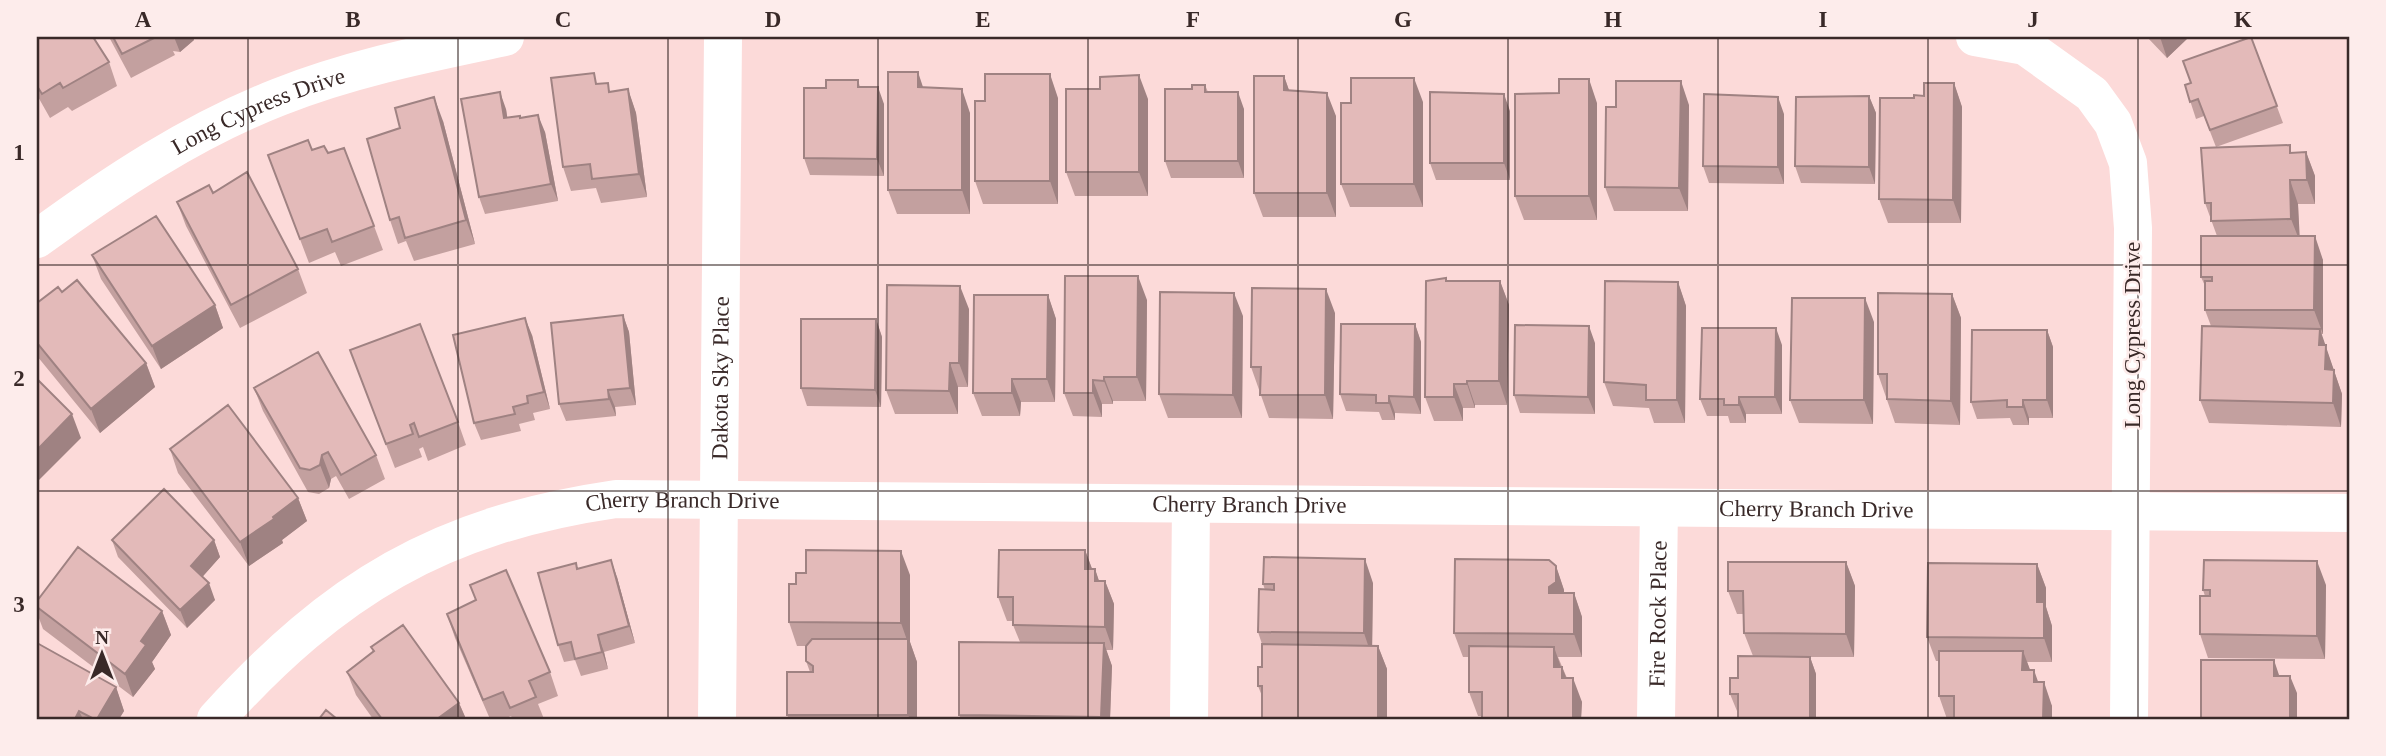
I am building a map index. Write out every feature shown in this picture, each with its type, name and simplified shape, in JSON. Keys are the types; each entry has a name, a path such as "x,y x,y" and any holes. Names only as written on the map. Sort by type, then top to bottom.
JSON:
{"street":[{"name":"Long Cypress Drive","path":"37,239 98,194 191,139 279,97 382,64 505,37"},
{"name":"Dakota Sky Place","path":"717,719 723,37"},
{"name":"Long Cypress Drive","path":"1975,37 2025,46 2092,94 2113,123 2128,163 2133,228 2129,719"},
{"name":"Cherry Branch Drive","path":"216,719 259,672 325,614 406,561 469,533 550,509 616,499 2349,513"},
{"path":"1189,719 1191,504"},
{"name":"Fire Rock Place","path":"1656,719 1659,508"}],"building":[{"path":"37,37 93,37 109,62 63,88 60,83 42,94 37,86"},
{"path":"113,37 156,37 122,54"},
{"path":"2251,37 2277,106 2210,130 2198,99 2190,102 2185,85 2191,83 2183,61"},
{"path":"888,72 918,72 918,87 962,89 962,190 888,190"},
{"path":"594,73 596,84 608,83 609,92 628,89 639,174 592,179 590,164 563,167 551,78"},
{"path":"985,74 1050,74 1050,181 975,181 975,101 985,101"},
{"path":"1139,75 1139,172 1066,172 1066,89 1100,89 1100,77"},
{"path":"1254,76 1284,76 1284,90 1327,93 1327,193 1254,193"},
{"path":"1351,78 1414,78 1414,184 1341,184 1341,103 1351,103"},
{"path":"1559,79 1589,79 1589,196 1515,196 1515,94 1559,93"},
{"path":"826,80 858,80 858,87 878,87 877,159 804,158 804,88 826,88"},
{"path":"1616,81 1681,81 1679,188 1605,187 1606,107 1616,107"},
{"path":"1924,83 1954,83 1953,200 1879,199 1880,98 1924,96"},
{"path":"1192,85 1205,85 1205,92 1238,92 1238,161 1165,161 1165,89 1192,89"},
{"path":"500,92 504,118 538,115 551,184 479,197 461,99"},
{"path":"1430,92 1504,94 1504,163 1430,163"},
{"path":"1704,94 1778,97 1778,167 1703,166"},
{"path":"1869,96 1869,167 1795,166 1796,97"},
{"path":"434,97 466,220 405,238 399,217 390,220 367,139 400,128 395,108"},
{"path":"308,140 312,150 324,146 328,153 344,148 374,226 332,242 327,229 300,239 268,155"},
{"path":"2290,145 2290,153 2306,152 2307,180 2290,180 2291,219 2211,221 2211,203 2205,203 2201,148"},
{"path":"247,172 298,269 231,305 177,202 209,185 213,193"},
{"path":"156,216 215,305 152,346 92,255"},
{"path":"2201,236 2315,236 2314,310 2205,310 2205,281 2212,281 2212,277 2201,277"},
{"path":"1065,276 1138,276 1137,377 1104,377 1104,381 1093,380 1093,393 1064,393"},
{"path":"1446,278 1446,281 1500,281 1499,381 1467,381 1467,384 1454,384 1454,397 1425,397 1426,281"},
{"path":"77,280 146,363 91,409 37,343 37,303 58,287 62,292"},
{"path":"1605,281 1678,282 1677,400 1646,400 1646,385 1604,382"},
{"path":"887,285 960,286 959,363 950,363 949,391 886,390"},
{"path":"1252,288 1326,289 1325,395 1260,395 1261,367 1251,367"},
{"path":"1160,292 1234,293 1233,395 1159,394"},
{"path":"1878,293 1952,294 1951,401 1887,399 1887,374 1878,374"},
{"path":"974,295 1048,295 1047,379 1012,379 1012,393 973,393"},
{"path":"1792,298 1865,298 1864,400 1790,400"},
{"path":"623,315 630,388 608,390 609,399 559,404 551,323"},
{"path":"525,318 544,392 527,396 528,403 513,407 515,414 474,423 453,335"},
{"path":"801,319 876,319 875,390 801,388"},
{"path":"420,324 458,422 419,437 414,423 410,425 413,434 386,444 350,350"},
{"path":"1341,324 1415,324 1414,397 1389,396 1389,403 1376,403 1376,395 1340,394"},
{"path":"1515,325 1589,326 1588,397 1514,395"},
{"path":"2202,326 2320,329 2319,345 2326,345 2325,369 2334,370 2333,403 2200,400"},
{"path":"1702,328 1776,328 1775,397 1739,397 1739,405 1724,405 1724,399 1700,399"},
{"path":"1972,330 2047,330 2047,400 2023,400 2023,407 2007,407 2007,400 1971,402"},
{"path":"318,352 376,455 341,475 328,452 322,455 320,465 310,470 300,468 254,388"},
{"path":"37,379 72,414 37,450"},
{"path":"228,405 298,498 273,517 274,519 240,542 170,449"},
{"path":"164,489 214,540 191,566 209,583 180,610 112,540"},
{"path":"78,547 162,611 141,641 146,645 125,674 37,607 37,601"},
{"path":"806,550 901,551 901,623 789,622 789,584 796,584 796,573 806,573"},
{"path":"999,550 1085,550 1085,569 1095,569 1095,581 1105,581 1105,627 1013,625 1013,597 998,597"},
{"path":"1264,557 1365,559 1364,633 1258,632 1259,589 1274,590 1274,584 1263,584"},
{"path":"1455,559 1549,560 1556,566 1556,582 1549,587 1549,593 1574,593 1574,634 1454,633"},
{"path":"611,560 629,626 598,635 602,652 575,659 571,642 558,645 538,573 576,563 577,569"},
{"path":"2204,560 2317,561 2317,636 2200,634 2200,596 2210,596 2210,590 2203,590"},
{"path":"1728,562 1846,562 1846,634 1744,633 1743,591 1728,591"},
{"path":"1928,563 2037,564 2037,602 2044,602 2044,638 1927,637"},
{"path":"506,570 550,672 529,681 536,697 510,708 503,692 483,700 447,614 476,600 470,585"},
{"path":"403,625 459,703 437,719 382,719 347,672 374,651 371,647"},
{"path":"812,639 908,639 908,715 787,715 787,672 813,672 813,666 806,661 806,646"},
{"path":"959,642 1104,643 1101,717 959,715"},
{"path":"37,643 116,687 97,719 79,711 75,719 37,719"},
{"path":"1262,644 1378,646 1378,719 1262,718 1262,686 1258,686 1258,667 1262,667"},
{"path":"1469,646 1554,647 1554,667 1562,667 1562,678 1573,678 1573,719 1482,719 1482,692 1469,692"},
{"path":"1939,651 2023,651 2022,670 2034,670 2034,682 2044,682 2043,719 1954,719 1954,696 1939,696"},
{"path":"1738,656 1810,657 1810,719 1738,719 1738,694 1730,694 1730,678 1738,678"},
{"path":"2201,660 2274,660 2274,676 2290,676 2290,719 2201,719"},
{"path":"326,710 337,719 319,719"}]}
